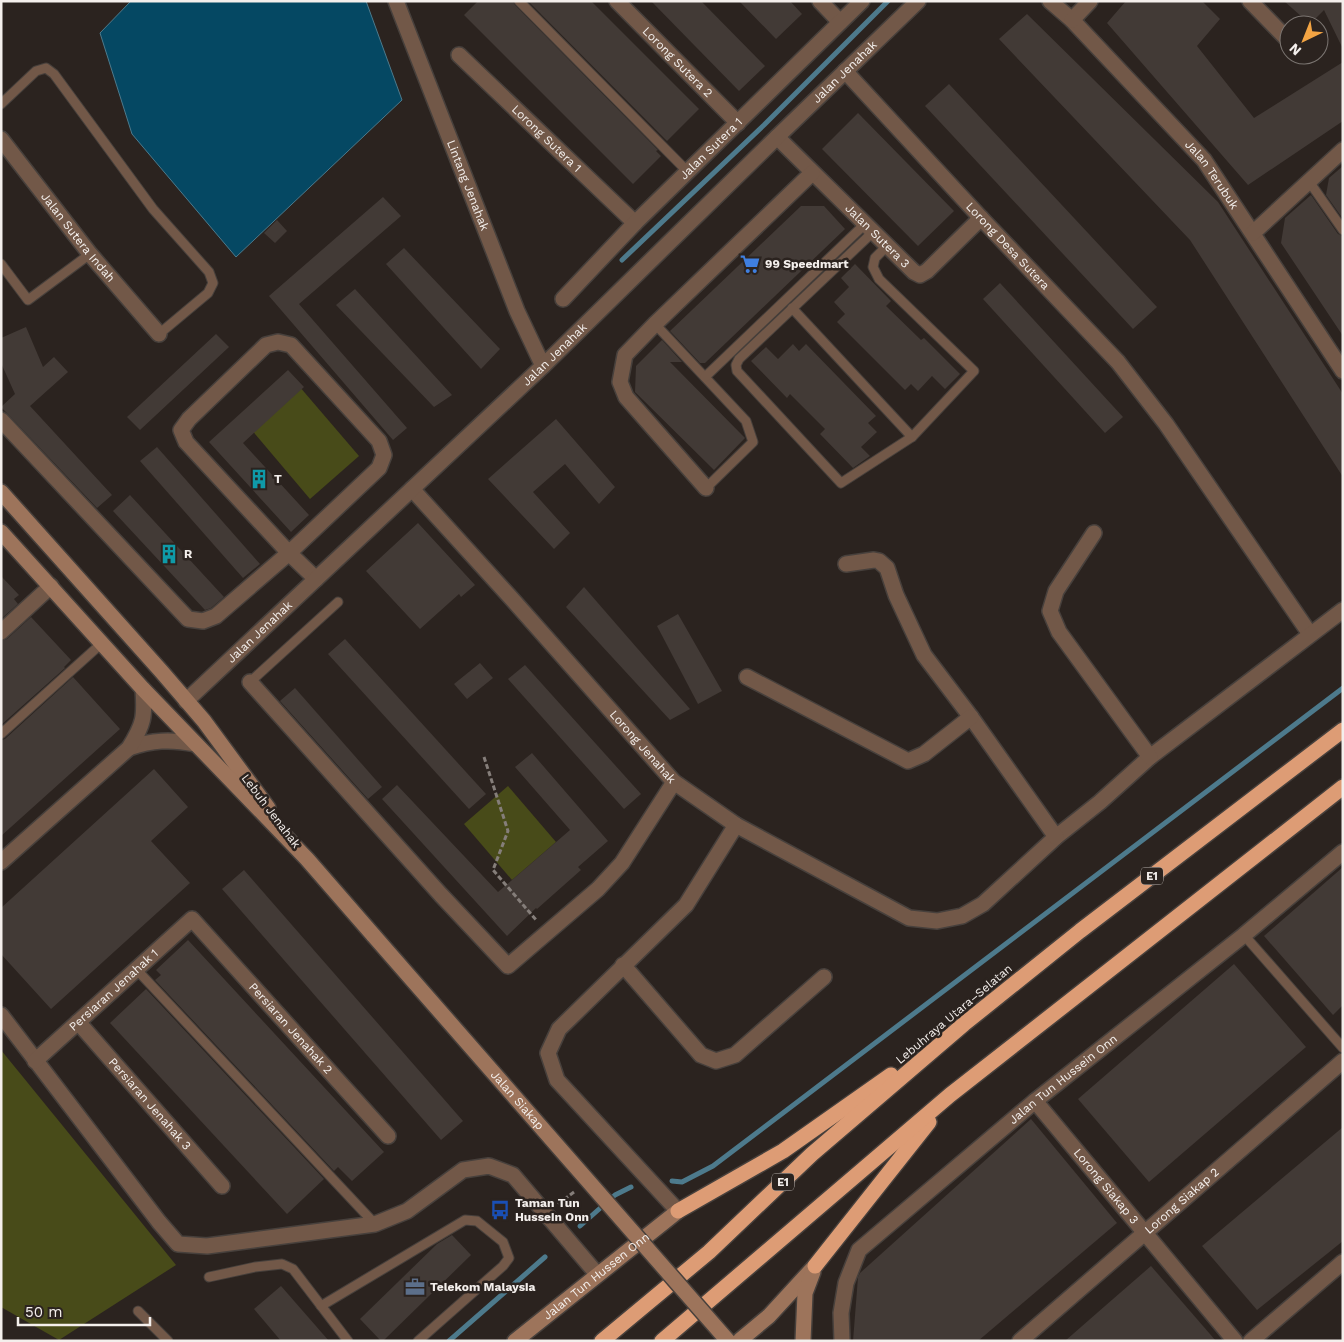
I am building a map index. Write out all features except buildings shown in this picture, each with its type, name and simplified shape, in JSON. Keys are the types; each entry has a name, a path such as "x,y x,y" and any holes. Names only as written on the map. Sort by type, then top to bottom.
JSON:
{"highway":[{"name":"Lebuhraya Utara–Selatan","path":"602,1341 709,1252 812,1154 964,1024 1080,931 1343,730"},
{"path":"662,1341 950,1095 1343,787"},
{"path":"678,1211 783,1151 964,1024"},
{"path":"815,1266 950,1095"}],"street":[{"name":"Lintang Jenahak","path":"396,1 517,311 543,366"},
{"name":"Lorong Sutera 2","path":"617,1 738,123"},
{"path":"820,1 840,22"},
{"name":"Jalan Sutera 1","path":"563,299 635,223 862,1"},
{"name":"Jalan Jenahak","path":"186,701 543,366 918,1"},
{"name":"Jalan Terubuk","path":"1050,1 1072,20 1204,160 1343,371"},
{"path":"1072,20 1090,1"},
{"path":"1250,1 1279,31"},
{"name":"Lorong Sutera 1","path":"459,55 635,223"},
{"name":"Lorong Desa Sutera","path":"845,71 1118,362 1166,424 1310,634"},
{"name":"Jalan Sutera 3","path":"777,137 887,246 914,272 920,275 927,271 981,218"},
{"name":"Jalan Sutera Indah","path":"1,139 90,254 159,334"},
{"path":"1253,233 1308,180 1343,150"},
{"path":"706,488 626,397 620,382 625,356 655,324 812,173"},
{"path":"1,420 188,619 203,622 216,616 289,553 379,468 384,455 379,441 291,345 278,342 266,345 189,419 182,430 186,442 289,553 316,579"},
{"name":"Lorong Jenahak","path":"412,489 674,782 736,825 909,918 937,921 962,916 983,904 1056,837 1100,802 1150,757 1343,610"},
{"name":"Lebuh Jenahak","path":"1,492 134,638 204,721 307,859"},
{"name":"Lebuh Jenahak","path":"1,532 143,689 307,859"},
{"path":"1094,533 1056,591 1050,611 1059,632 1150,757"},
{"path":"846,564 874,560 879,561 887,568 896,595 924,655 971,717 1056,837"},
{"path":"1,632 51,586"},
{"path":"748,677 908,761 924,754 971,717"},
{"path":"250,682 441,895 508,966 598,889 622,863 674,782"},
{"path":"1,862 129,748 140,730 145,710 143,689"},
{"path":"129,748 145,742 162,740 178,740 195,744"},
{"path":"678,1211 557,1080 548,1053 559,1029 686,905 736,825"},
{"name":"Jalan Tun Hussein Onn","path":"842,1341 841,1313 846,1282 859,1250 1035,1100 1244,935 1343,852"},
{"name":"Jalan Siakap","path":"307,859 728,1341"},
{"name":"Persiaran Jenahak 1","path":"35,1060 192,919"},
{"name":"Persiaran Jenahak 2","path":"192,919 388,1136"},
{"path":"623,965 701,1055 716,1061 736,1054 824,977"},
{"path":"1,1015 159,1222 178,1244 207,1246 375,1224 407,1211 463,1170 489,1166 513,1175 597,1274"},
{"name":"Persiaran Jenahak 3","path":"78,1022 222,1186"},
{"name":"Lorong Siakap 2","path":"1023,1340 1343,1061"},
{"name":"Lorong Siakap 3","path":"1035,1100 1235,1341"},
{"name":"Jalan Tun Hussen Onn","path":"515,1341 678,1211"},
{"path":"1251,1341 1343,1262"},
{"path":"739,1341 769,1316 815,1266"},
{"path":"803,1341 805,1293 815,1266"}],"lane":[{"path":"519,1 688,172"},
{"path":"1,104 36,71 46,68 54,74 153,209 209,272 213,283 208,293 159,334"},
{"path":"1308,180 1343,230"},
{"path":"869,228 792,308 739,359 736,365 737,371 841,484 912,438 974,371 879,279 873,267 875,258 887,246"},
{"path":"706,377 869,228"},
{"path":"1,264 28,300 90,254"},
{"path":"792,308 912,438"},
{"path":"655,324 746,421 752,442 706,488"},
{"path":"250,682 338,602"},
{"path":"1,734 102,643"},
{"path":"1244,935 1343,1048"},
{"path":"137,970 375,1224"},
{"path":"320,1306 465,1220 477,1221 503,1242 508,1258 503,1266 418,1341"},
{"path":"209,1278 255,1267 282,1264 293,1269 348,1341"},
{"path":"138,1311 168,1341"}],"path":[{"path":"484,757 508,831 493,870 547,933"}],"green space":[{"path":"299,386 359,456 310,499 250,428"},
{"path":"508,786 556,842 512,880 464,824"},
{"path":"1,1050 176,1265 59,1340 1,1307"}],"water":[{"path":"131,1 366,1 402,100 236,257 132,134 100,33"}],"waterway":[{"path":"622,260 764,125 888,1"},
{"path":"672,1181 682,1182 713,1166 1343,688"},
{"path":"580,1226 615,1195 631,1187"},
{"path":"449,1341 545,1257"}],"place":[{"name":"99 Speedmart","path":"750,264"},
{"name":"T","path":"259,479"},
{"name":"R","path":"169,554"},
{"name":"Taman Tun Hussein Onn","path":"500,1210"},
{"name":"Telekom Malaysia","path":"415,1287"}]}
